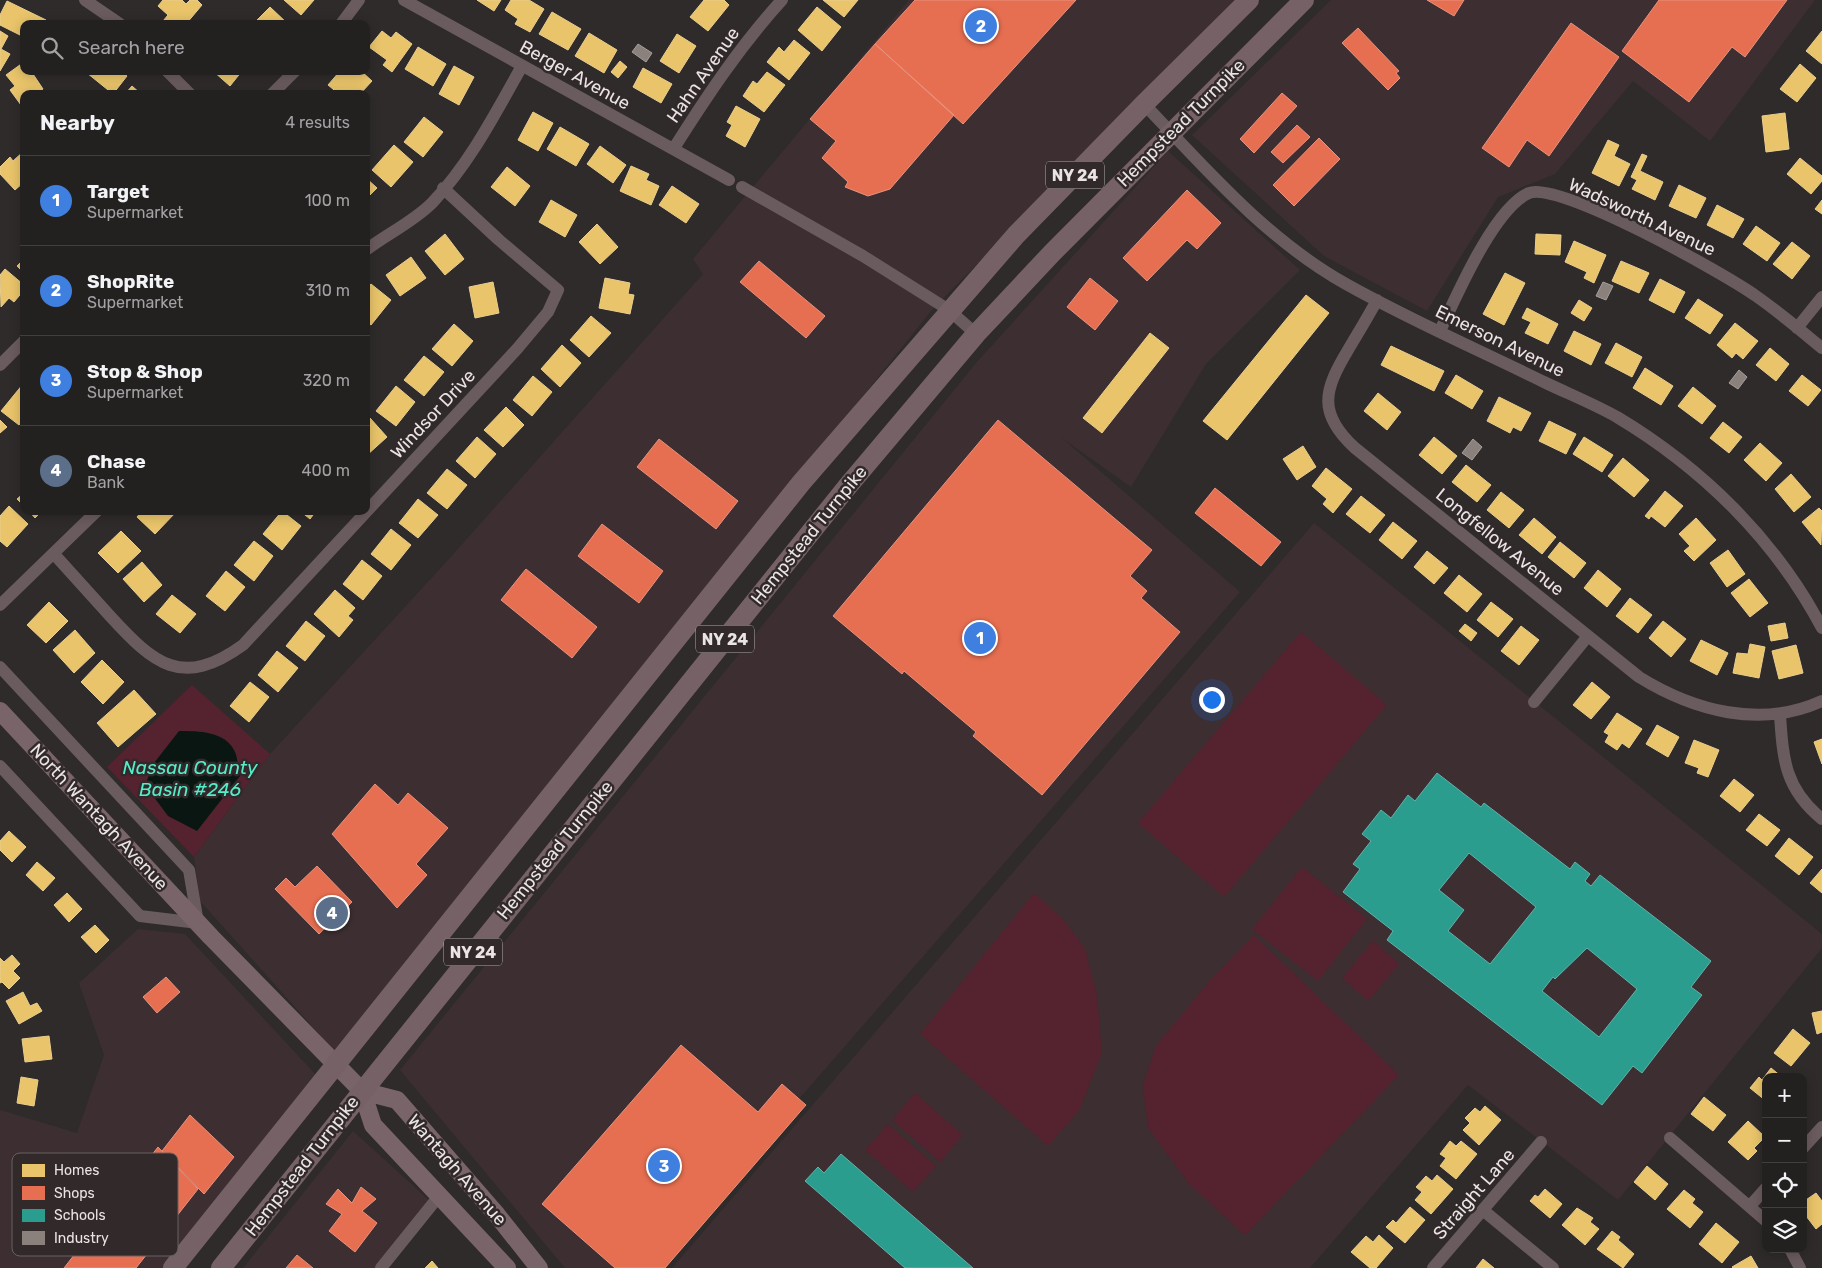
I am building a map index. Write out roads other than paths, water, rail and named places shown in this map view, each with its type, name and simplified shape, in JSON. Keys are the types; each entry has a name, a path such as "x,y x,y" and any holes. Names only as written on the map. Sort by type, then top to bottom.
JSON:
{"main road":[{"name":"Hempstead Turnpike","path":"173,1268 800,485 949,310 1016,235 1249,0"},
{"name":"Hempstead Turnpike","path":"221,1268 847,487 976,334 1171,133 1304,0"},
{"name":"North Wantagh Avenue","path":"0,711 198,922 337,1064"},
{"name":"Wantagh Avenue","path":"337,1064 362,1091 373,1125 507,1268"},
{"name":"Wantagh Avenue","path":"362,1091 397,1100 497,1215 539,1268"}],"street":[{"path":"85,0 114,20"},
{"path":"344,20 359,0"},
{"name":"Berger Avenue","path":"404,0 729,180"},
{"name":"Hahn Avenue","path":"674,148 722,73 778,1"},
{"path":"370,247 432,203 464,165 479,145 522,66"},
{"path":"171,75 186,90"},
{"path":"276,90 291,75"},
{"name":"Emerson Avenue","path":"1144,104 1225,189 1281,238 1316,265 1377,300 1615,416 1670,452 1715,489 1754,530 1794,582 1822,628"},
{"path":"742,186 863,256 949,310 976,334"},
{"name":"Windsor Drive","path":"370,508 517,349 548,312 558,290 443,188"},
{"name":"Wadsworth Avenue","path":"1440,331 1469,269 1490,235 1511,207 1529,192 1543,192 1566,198 1684,252 1756,296 1822,348"},
{"path":"1797,328 1822,297"},
{"name":"Longfellow Avenue","path":"1377,300 1331,379 1327,401 1334,424 1355,448 1639,677 1682,700 1710,709 1739,713 1780,715"},
{"path":"0,365 20,345"},
{"path":"0,605 93,515"},
{"name":"Windsor Drive","path":"54,554 136,644 158,661 179,668 200,667 223,660 242,646 363,515"},
{"path":"1534,702 1588,636"},
{"name":"North Wantagh Avenue","path":"0,668 189,870 198,922 140,916 0,766"},
{"path":"1822,701 1780,715 1785,766 1796,794 1807,807 1822,819"},
{"path":"1807,1144 1822,1127"},
{"path":"1670,1138 1762,1217"},
{"name":"Straight Lane","path":"1433,1268 1484,1211 1541,1142"},
{"path":"1750,1206 1762,1192"},
{"path":"381,1268 439,1196"},
{"path":"1484,1211 1553,1268"},
{"path":"1792,1253 1800,1268"}],"water":[{"name":"Nassau County Basin #246","path":"179,731 203,732 225,740 235,752 240,776 197,831 168,816 145,785 154,763"}],"place":[{"name":"ShopRite","path":"981,26"},
{"name":"Target","path":"980,638"},
{"name":"Chase","path":"332,913"},
{"name":"Stop & Shop","path":"664,1166"}]}
